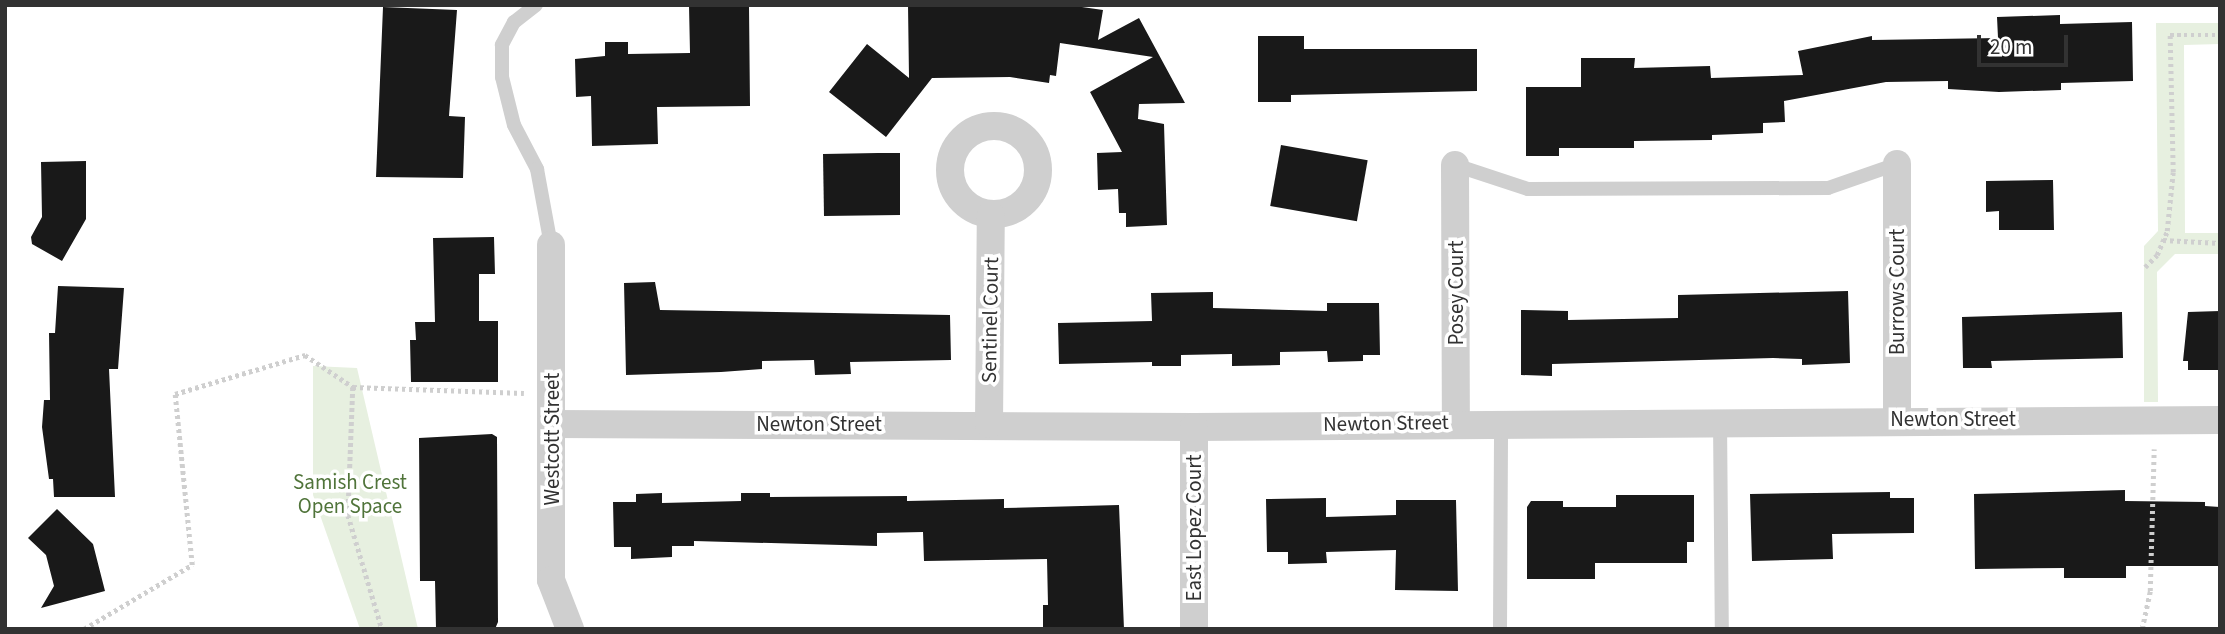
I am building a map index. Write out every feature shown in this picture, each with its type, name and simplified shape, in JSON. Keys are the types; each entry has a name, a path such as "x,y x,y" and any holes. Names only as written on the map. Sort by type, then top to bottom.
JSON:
{"street":[{"name":"Burrows Court","path":"1897,164 1897,419"},
{"name":"Posey Court","path":"1455,165 1456,422"},
{"name":"Sentinel Court","path":"989,424 991,215"},
{"name":"Westcott Street","path":"551,245 551,580 570,629"},
{"name":"Newton Street","path":"552,424 1194,427 1720,420 2220,420"},
{"name":"East Lopez Court","path":"1194,427 1194,629"}],"lane":[{"path":"536,5 514,22 502,45 502,77 514,125 537,169 551,245"},
{"path":"1455,165 1509,186 1569,189 1829,188 1897,164"},
{"path":"1720,420 1722,629"},
{"path":"1500,629 1501,422"}],"path":[{"path":"2145,267 2157,255 2163,240 2173,172 2170,35 2220,34"},
{"path":"2163,240 2220,243"},
{"path":"84,629 192,565 174,394 305,355 353,387 553,394"},
{"path":"353,387 348,514 382,629"},
{"path":"2142,629 2150,591 2154,448 2169,420"}],"green space":[{"path":"2156,23 2220,23 2220,44 2184,45 2185,233 2220,233 2220,254 2175,254 2157,272 2158,402 2144,402 2144,246 2158,231"},
{"name":"Samish Crest Open Space","path":"313,366 357,368 418,629 360,629 313,495"}],"building":[{"path":"908,5 1068,5 1103,10 1098,40 1139,18 1185,103 1139,104 1138,119 1164,124 1167,225 1126,227 1126,213 1119,213 1118,189 1098,190 1097,153 1122,152 1090,92 1153,57 1060,43 1056,76 1050,75 1049,83 1010,77 932,78 886,137 829,92 867,44 909,78"},
{"path":"689,6 749,6 750,106 657,107 658,144 592,146 591,96 576,97 575,59 605,56 605,42 628,42 628,54 690,53"},
{"path":"383,7 457,10 449,116 465,117 463,178 376,177"},
{"path":"2060,15 2060,24 2132,22 2133,81 2061,83 2061,90 1999,92 1948,89 1948,81 1886,82 1784,101 1785,122 1763,123 1763,133 1712,135 1712,140 1634,141 1634,148 1559,148 1559,156 1526,156 1526,87 1581,87 1581,58 1635,58 1634,68 1710,66 1711,78 1803,75 1798,51 1872,36 1872,40 1998,38 1997,17"},
{"path":"1258,36 1304,36 1304,49 1477,49 1477,91 1291,95 1291,102 1258,102"},
{"path":"1281,145 1368,160 1357,221 1270,206"},
{"path":"900,153 900,215 824,216 823,154"},
{"path":"86,161 86,219 62,261 32,244 31,237 42,217 41,162"},
{"path":"2053,180 2054,230 1999,230 1999,211 1986,212 1986,181"},
{"path":"494,237 495,274 479,274 479,321 498,321 498,382 411,382 410,340 416,340 415,322 435,322 433,238"},
{"path":"655,282 660,310 950,315 951,360 850,362 851,374 815,375 814,360 762,361 762,369 626,375 624,283"},
{"path":"58,286 124,288 118,369 109,369 115,497 54,497 53,479 49,479 42,427 44,400 50,400 49,333 55,333"},
{"path":"1848,291 1850,363 1802,365 1802,359 1773,358 1552,364 1552,376 1521,375 1521,310 1568,311 1568,320 1678,318 1678,295"},
{"path":"1213,292 1213,308 1327,311 1327,303 1379,303 1380,355 1363,355 1363,361 1328,362 1327,351 1280,352 1280,365 1232,366 1232,354 1181,355 1181,366 1152,366 1152,362 1059,364 1058,323 1152,321 1151,293"},
{"path":"2220,311 2220,370 2188,370 2188,361 2183,361 2188,312"},
{"path":"2122,312 2123,358 1991,361 1992,368 1963,368 1962,317"},
{"path":"492,434 497,437 498,622 495,629 436,629 435,581 420,581 419,438"},
{"path":"2125,490 2125,501 2205,502 2205,506 2220,507 2220,566 2126,566 2126,578 2064,578 2064,568 1975,569 1974,494"},
{"path":"1890,492 1890,498 1914,498 1914,533 1832,534 1833,559 1752,561 1750,494"},
{"path":"662,493 662,503 741,501 741,493 770,493 770,497 907,496 907,501 1004,499 1004,508 1119,505 1124,629 1043,629 1043,605 1048,605 1047,559 924,561 923,532 877,533 877,546 694,541 694,546 672,546 672,557 631,559 631,547 614,547 613,502 636,502 636,494"},
{"path":"1616,495 1694,495 1694,542 1687,542 1687,563 1595,563 1595,579 1527,579 1527,507 1531,501 1563,501 1563,507 1616,507"},
{"path":"1326,498 1326,517 1396,515 1396,500 1456,500 1458,591 1395,590 1396,550 1326,552 1327,563 1288,564 1288,552 1267,552 1266,499"},
{"path":"57,509 93,544 105,591 41,608 54,586 46,555 28,538"}]}
